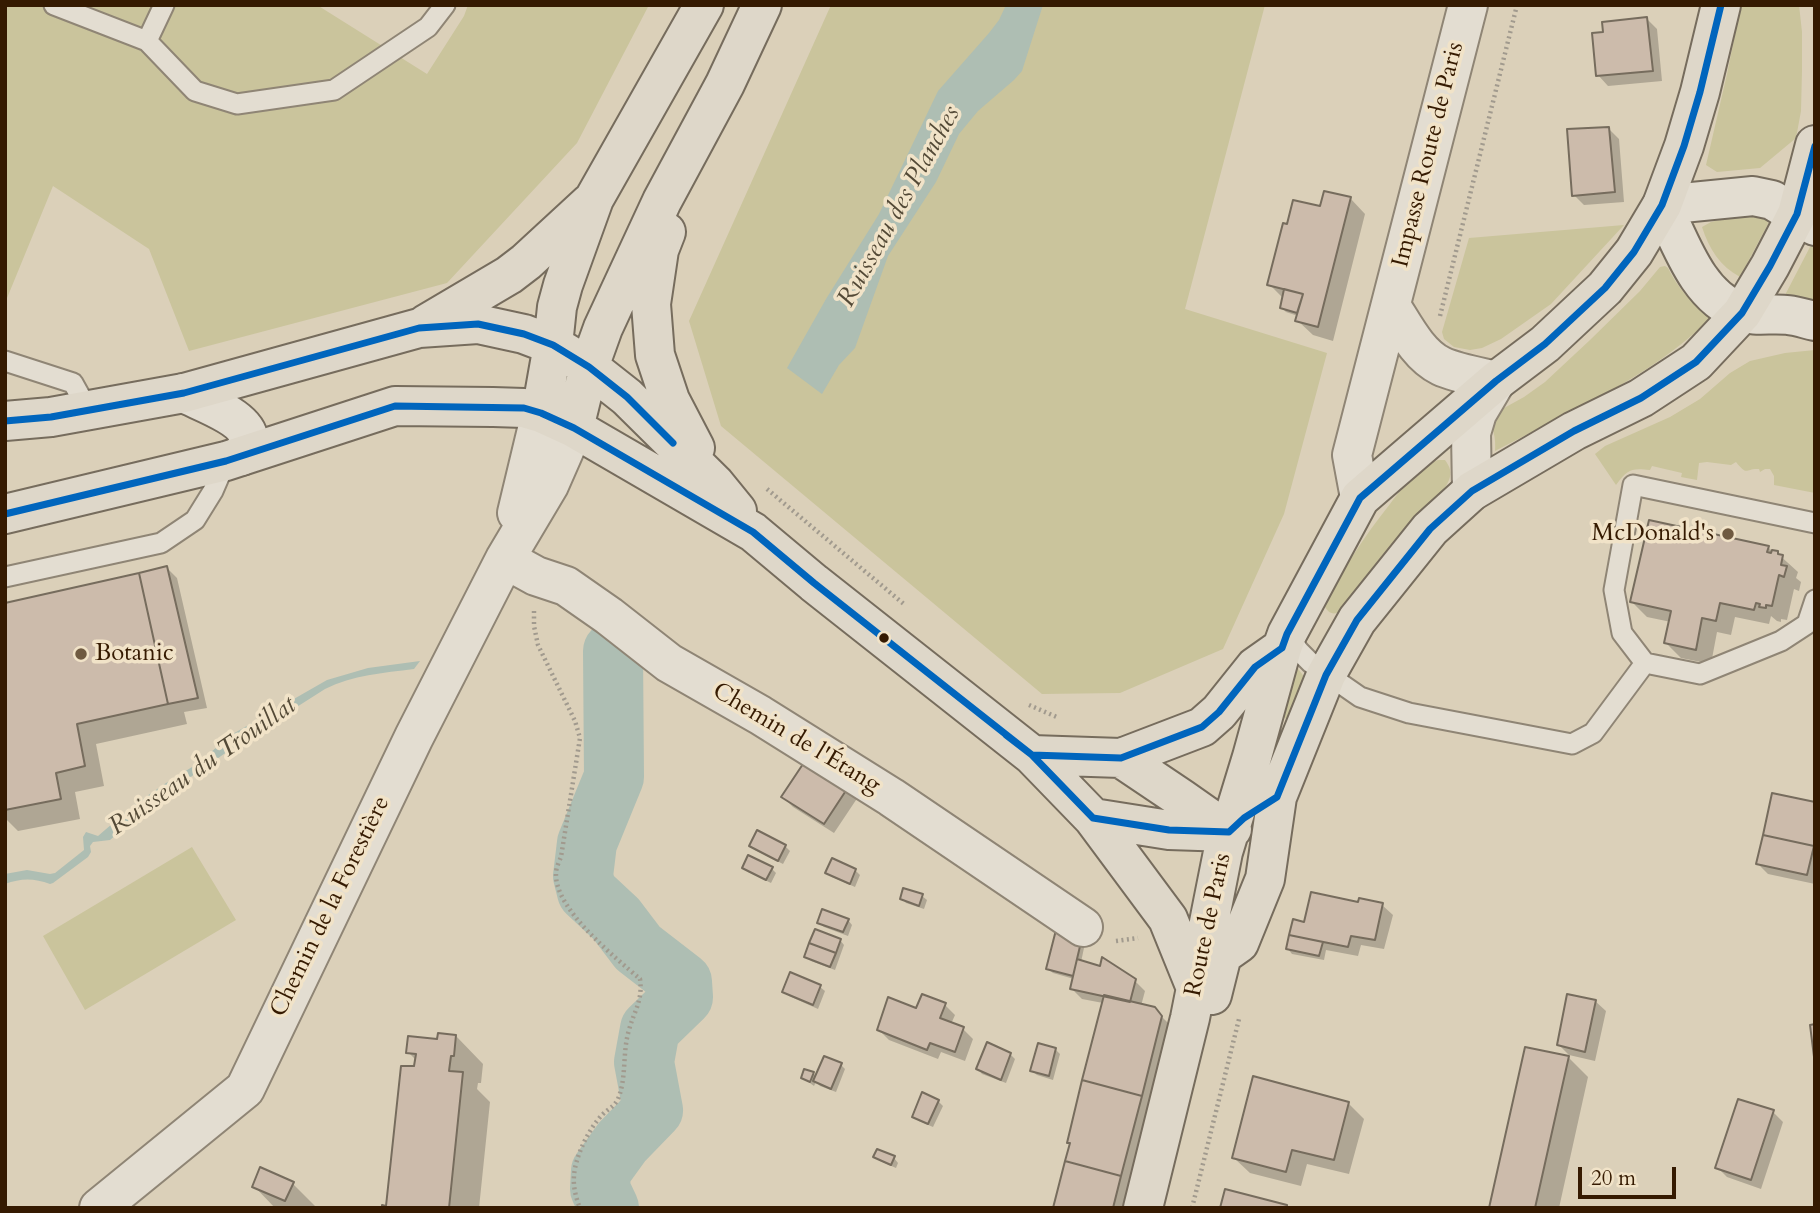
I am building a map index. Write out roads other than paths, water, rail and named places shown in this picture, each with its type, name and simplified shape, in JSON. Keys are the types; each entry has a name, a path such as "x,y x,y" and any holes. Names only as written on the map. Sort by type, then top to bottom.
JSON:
{"main road":[{"path":"419,328 518,269 594,199 704,5"},
{"path":"715,484 670,400 655,355 651,304 659,250 725,84 762,5"},
{"name":"Route de Paris","path":"1143,1208 1196,988 1223,852 1284,641 1360,499 1496,381 1545,344 1605,288 1634,252 1662,205 1684,146 1721,5"},
{"name":"Chemin de la Forestière","path":"557,420 589,367 603,328 662,201 725,84"},
{"name":"Route de Paris","path":"1161,1208 1222,955 1239,943 1265,879 1277,797 1326,675 1357,620 1430,528 1472,491 1574,431 1642,398 1696,362 1742,313 1770,266 1806,220 1815,145"},
{"name":"Chemin de la Forestière","path":"557,420 553,345 557,307 594,199"},
{"path":"5,435 135,411 184,393 419,328 478,324 524,334 553,345 589,367 627,397 715,484 753,532"},
{"path":"5,421 51,417 184,393"},
{"path":"5,514 233,459 395,406 524,408 557,420 753,532 1032,755 1093,818 1168,919 1196,988"},
{"path":"1032,755 1121,758 1202,727 1219,712 1255,667 1284,641"},
{"path":"1121,758 1229,832 1243,884 1222,955"},
{"path":"1093,818 1169,830 1229,832 1244,818 1277,797"}],"street":[{"name":"Impasse Route de Paris","path":"1360,499 1352,454 1468,5"},
{"path":"1806,220 1772,200 1753,196 1662,205 1693,269 1723,303 1742,313 1788,315 1815,321"},
{"path":"1391,306 1429,358 1441,366 1496,381 1477,412 1471,433 1472,491"},
{"path":"184,393 236,419 248,435 248,445 233,459"},
{"name":"Chemin de la Forestière","path":"99,1208 245,1089 414,737 520,568 557,420"},
{"name":"Chemin de l'Étang","path":"520,568 566,586 669,663 760,715 891,797 1083,927"}],"lane":[{"path":"54,5 147,41 195,91 237,104 334,90 429,27 445,5"},
{"path":"147,41 164,5"},
{"path":"5,361 73,383 88,410"},
{"path":"5,577 161,543 195,520 233,459"},
{"path":"1815,523 1633,485 1614,590 1622,633 1645,663 1700,674 1781,641 1807,624 1815,600"},
{"path":"1284,641 1326,675 1360,697 1409,713 1572,744 1593,733 1645,663"}],"water":[{"path":"1006,5 1043,5 1022,71 978,111 959,134 936,182 888,256 855,348 839,365 822,394 787,368 879,214 938,91 989,33"},
{"name":"Ruisseau du Trouillat","path":"420,661 414,669 357,678 325,689 157,800 110,840 93,842 88,857 53,883 28,880 5,884 5,874 27,870 55,873 84,850 83,837 86,832 98,836 134,805 197,764 231,735 327,680 368,668"}],"waterway":[{"name":"Ruisseau des Planches","path":"609,1208 600,1189 601,1171 622,1142 653,1110 644,1062 650,1029 683,997 682,982 638,948 616,919 587,892 583,876 587,843 614,777 613,651"}],"place":[{"name":"McDonald's","path":"1728,534"},
{"name":"Botanic","path":"81,654"}]}
